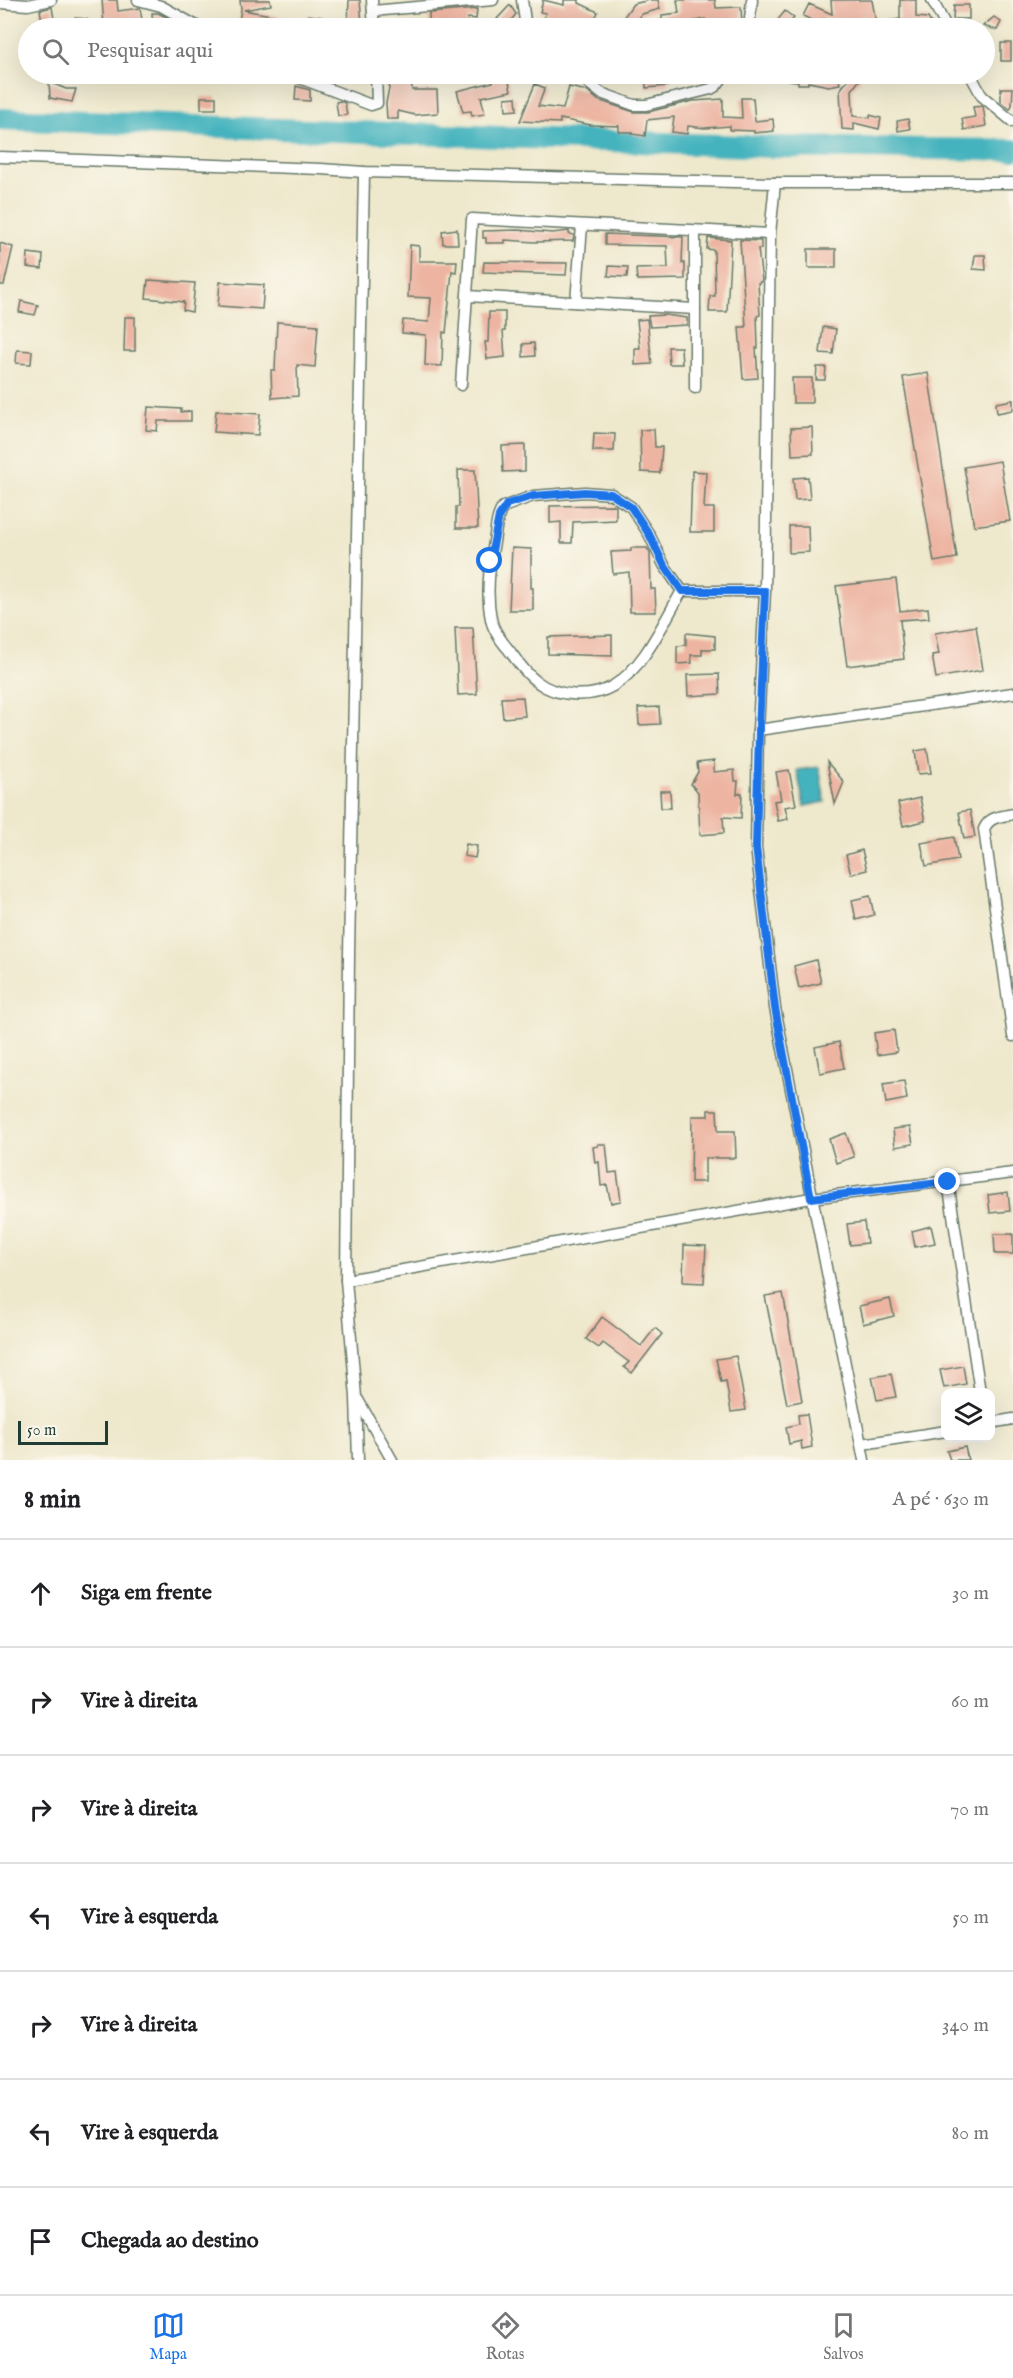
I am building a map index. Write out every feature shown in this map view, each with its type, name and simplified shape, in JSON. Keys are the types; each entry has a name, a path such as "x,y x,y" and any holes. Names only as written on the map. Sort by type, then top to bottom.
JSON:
{"street":[{"path":"0,3 28,5 51,0"},
{"path":"138,0 161,6 182,18"},
{"path":"373,5 493,0"},
{"path":"522,0 525,18"},
{"path":"750,18 752,0"},
{"path":"932,0 941,18"},
{"path":"315,84 371,105 377,103 376,84"},
{"path":"590,84 601,93 640,106 711,89 718,84"},
{"path":"975,84 981,96 1013,122"},
{"path":"0,157 364,172 775,183 1013,183"},
{"path":"358,1460 356,1397 346,1280 349,942 364,172"},
{"path":"775,183 770,234 765,591 756,847 775,1008 864,1460"},
{"path":"461,386 472,219 770,234"},
{"path":"576,302 582,226"},
{"path":"695,231 695,388"},
{"path":"466,296 695,309"},
{"path":"585,492 611,494 631,507 649,534 664,565 682,591 670,615 642,657 630,673 615,685 599,693 579,695 558,691 537,682 502,642 491,621 488,589 490,561 500,511 507,504 533,496 585,492"},
{"path":"682,591 765,591"},
{"path":"759,730 1013,693"},
{"path":"1013,814 993,818 988,821 984,829 1013,1036"},
{"path":"346,1280 811,1198 1013,1173"},
{"path":"948,1182 979,1388"},
{"path":"356,1397 392,1460"},
{"path":"995,1423 1013,1419"},
{"path":"862,1444 941,1432"}],"water":[{"path":"819,767 825,802 804,806 797,770"}],"building":[{"path":"102,0 117,0 118,11 140,8 142,18 103,18"},
{"path":"240,0 270,0 271,5 244,10 286,18 240,18"},
{"path":"349,0 360,0 362,18 348,18"},
{"path":"543,0 564,5 564,0 579,0 579,3 598,12 595,18 544,18 546,13 540,12"},
{"path":"658,0 660,9 642,14 639,18 623,18 633,4"},
{"path":"677,0 715,0 716,8 741,7 742,18 662,18 662,15 679,13"},
{"path":"831,0 872,0 875,18 807,18 803,16 809,4 832,14"},
{"path":"900,0 916,0 916,17 928,18 900,18"},
{"path":"510,5 516,14 513,18 498,18"},
{"path":"954,5 969,5 969,18 953,18"},
{"path":"52,7 54,18 41,18 40,10"},
{"path":"477,9 476,18 429,18 429,13"},
{"path":"785,11 794,18 779,18"},
{"path":"152,13 168,18 152,18"},
{"path":"308,15 322,18 308,18"},
{"path":"994,17 1001,22 997,30 995,29 995,18"},
{"path":"1001,43 1011,43 1011,61 1001,61"},
{"path":"49,84 66,89 76,89 72,102 50,98"},
{"path":"390,84 412,84 412,90 437,90 438,113 415,115 398,111 398,119 387,119 386,103"},
{"path":"485,84 510,84 511,91 481,97 485,114 472,116 471,111 463,112 457,91"},
{"path":"535,84 545,88 538,106 563,109 569,87 587,91 598,100 634,112 648,112 693,101 723,99 723,117 742,118 741,98 753,98 755,121 773,119 774,131 754,133 754,131 730,130 730,126 705,128 688,126 687,134 672,132 674,117 647,120 645,136 632,134 633,132 619,132 619,126 591,125 560,119 560,123 520,121"},
{"path":"646,84 669,84 668,86 646,88"},
{"path":"844,84 856,84 852,90 853,116 870,118 870,115 881,118 879,129 854,123 854,130 842,129 840,90"},
{"path":"296,86 310,90 310,101 295,100"},
{"path":"1001,88 1013,88 1010,109 1001,102"},
{"path":"201,97 216,97 216,109 201,109"},
{"path":"516,97 517,110 506,111 505,98"},
{"path":"336,102 345,103 347,115 338,116"},
{"path":"983,106 986,126 964,130 962,119 975,117 973,107"},
{"path":"908,119 910,129 898,131 897,121"},
{"path":"457,229 458,244 443,244 442,231"},
{"path":"518,230 552,233 569,231 569,234 574,235 573,241 505,240 505,243 486,243 486,238 483,238 483,231"},
{"path":"605,234 683,237 682,263 685,263 685,279 637,280 636,269 668,268 667,246 605,245"},
{"path":"708,238 731,240 727,312 709,312 710,296 715,296 714,250 707,249"},
{"path":"740,240 761,241 761,249 758,249 762,281 758,283 760,315 757,316 758,348 756,348 758,378 743,379 739,327 746,327"},
{"path":"0,243 13,247 4,285 0,285"},
{"path":"410,245 419,246 419,261 457,261 456,272 452,271 446,333 443,332 442,366 425,365 426,335 402,333 403,320 429,322 431,298 408,297"},
{"path":"808,249 836,249 836,268 808,268"},
{"path":"28,253 43,255 42,269 27,267"},
{"path":"975,255 985,255 986,270 973,269"},
{"path":"484,262 567,263 566,275 483,272"},
{"path":"609,266 628,267 627,277 608,276"},
{"path":"148,280 195,283 192,312 183,310 184,302 146,298"},
{"path":"220,282 264,285 262,309 218,306"},
{"path":"21,301 38,305 35,315 19,312"},
{"path":"489,312 505,312 505,331 503,331 505,357 487,359 485,342 488,342"},
{"path":"665,315 687,318 687,325 650,327 648,316"},
{"path":"125,317 135,317 135,351 124,351"},
{"path":"647,319 652,364 635,365 635,348 640,348 637,320"},
{"path":"277,322 318,325 315,367 297,365 298,396 272,398 271,370 275,370"},
{"path":"823,327 836,329 833,354 820,353"},
{"path":"534,343 535,356 523,357 523,344"},
{"path":"668,347 681,347 682,364 669,364"},
{"path":"17,350 32,351 31,364 16,363"},
{"path":"817,367 826,367 825,380 816,380"},
{"path":"928,373 957,558 934,562 903,377"},
{"path":"792,378 812,378 812,403 793,403"},
{"path":"1013,400 1013,410 997,413 996,403"},
{"path":"148,407 181,409 181,412 191,411 191,421 158,421 157,431 146,430"},
{"path":"216,411 260,414 258,435 214,432"},
{"path":"812,427 813,454 792,455 791,428"},
{"path":"654,429 655,447 662,447 660,473 641,472 640,430"},
{"path":"594,433 615,434 614,451 593,451"},
{"path":"525,445 525,471 503,472 502,446"},
{"path":"1000,461 1010,521 974,526 964,467"},
{"path":"458,470 475,470 478,528 456,528 456,507 459,507"},
{"path":"692,471 706,472 704,508 714,508 714,532 690,532"},
{"path":"808,477 810,499 795,500 793,478"},
{"path":"550,506 616,506 616,520 573,522 572,543 561,543 561,522 550,523"},
{"path":"789,526 808,526 809,552 789,553"},
{"path":"512,548 531,549 533,610 509,610"},
{"path":"631,548 647,548 650,553 651,589 655,589 656,612 630,612 629,572 613,574 611,552 631,551"},
{"path":"896,579 900,611 928,608 929,618 900,620 904,659 847,666 836,586"},
{"path":"976,626 983,670 936,678 932,655 939,654 935,633"},
{"path":"455,628 473,628 477,694 458,695"},
{"path":"686,633 715,636 715,649 702,649 702,655 691,655 692,663 677,664 677,646 686,645"},
{"path":"612,635 612,656 548,654 548,637"},
{"path":"719,674 720,694 688,696 687,675"},
{"path":"523,697 525,716 503,718 501,698"},
{"path":"659,707 660,724 639,725 638,708"},
{"path":"927,749 931,773 918,774 915,751"},
{"path":"714,761 714,772 734,770 735,781 738,781 737,794 742,793 741,818 723,817 724,833 700,835 698,792 691,784 698,772 697,763"},
{"path":"827,762 844,782 835,804"},
{"path":"789,770 796,805 785,807 788,819 778,821 774,801 781,800 776,772"},
{"path":"660,791 670,791 671,808 661,808"},
{"path":"920,798 925,821 903,826 898,803"},
{"path":"970,810 975,837 964,839 959,812"},
{"path":"954,837 958,860 926,866 921,843"},
{"path":"466,844 477,846 475,858 464,856"},
{"path":"862,850 867,870 851,874 846,855"},
{"path":"870,896 874,915 856,920 852,900"},
{"path":"816,960 821,983 799,988 794,966"},
{"path":"894,1030 897,1052 877,1055 874,1033"},
{"path":"839,1042 844,1068 820,1073 815,1047"},
{"path":"904,1081 907,1099 886,1103 883,1084"},
{"path":"708,1110 717,1110 718,1131 735,1131 736,1158 705,1158 705,1182 691,1182 692,1116 708,1116"},
{"path":"910,1127 913,1144 895,1147 893,1129"},
{"path":"846,1133 854,1157 836,1163 829,1139"},
{"path":"606,1144 609,1173 617,1172 621,1201 611,1203 607,1185 601,1186 599,1162 595,1163 593,1147"},
{"path":"1008,1192 1010,1211 990,1213 988,1195"},
{"path":"864,1222 867,1243 850,1245 847,1224"},
{"path":"931,1226 935,1243 915,1247 912,1231"},
{"path":"994,1234 1013,1234 1013,1254 995,1254"},
{"path":"684,1245 706,1246 704,1283 683,1282"},
{"path":"783,1293 802,1401 787,1404 765,1296"},
{"path":"890,1299 894,1316 863,1324 859,1306"},
{"path":"602,1317 641,1346 655,1328 662,1334 632,1373 624,1367 629,1362 603,1343 599,1348 586,1339"},
{"path":"736,1356 746,1410 731,1412 726,1381 721,1382 716,1359"},
{"path":"963,1366 966,1384 944,1388 940,1370"},
{"path":"891,1374 896,1397 877,1400 872,1377"},
{"path":"807,1414 812,1447 802,1449 801,1441 789,1444 786,1427 799,1424 798,1415"},
{"path":"965,1447 968,1460 950,1460 947,1451"}],"waterway":[{"path":"0,119 774,147 1012,150"}],"route":[{"path":"490,561 500,511 507,504 533,496 585,492 611,494 631,507 649,534 664,565 682,591 765,591 756,847 775,1008 811,1198 948,1182"}]}
